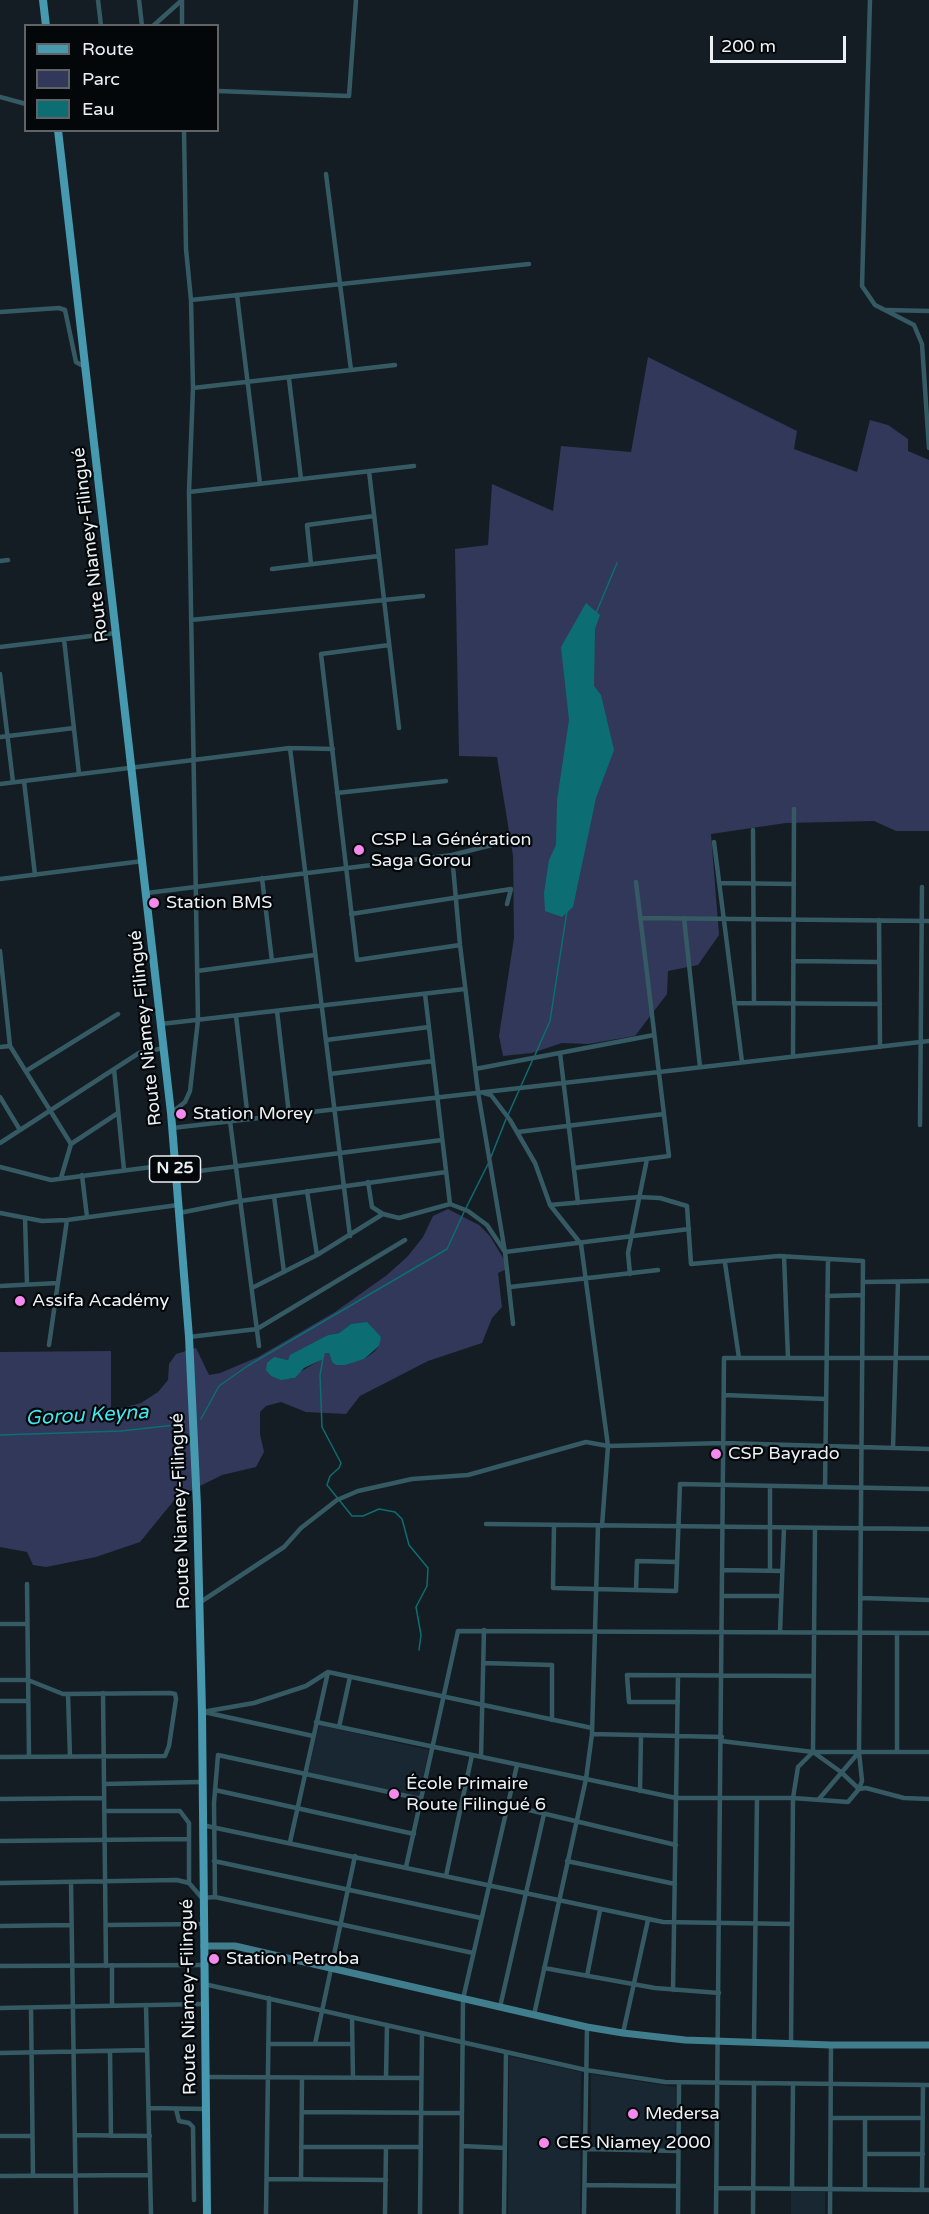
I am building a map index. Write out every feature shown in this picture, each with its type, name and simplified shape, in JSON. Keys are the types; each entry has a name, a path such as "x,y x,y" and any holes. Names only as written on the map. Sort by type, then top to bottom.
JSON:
{"main road":[{"path":"43,0 46,24"},
{"name":"Route Niamey-Filingué","path":"58,132 164,1048 189,1337 202,1712 201,1825 207,2214"}],"street":[{"path":"98,0 101,24"},
{"path":"139,0 142,24"},
{"path":"155,24 182,0 182,24"},
{"path":"219,91 349,96 356,0"},
{"path":"870,0 862,286 875,305 914,325 922,344 929,448"},
{"path":"0,97 24,103"},
{"path":"171,1113 185,1102 190,1091 198,1020 189,492 193,388 191,300 186,249 184,132"},
{"path":"326,174 351,370"},
{"path":"191,300 529,264"},
{"path":"237,295 260,484"},
{"path":"0,312 59,308 65,310 76,362 86,367"},
{"path":"884,309 929,312"},
{"path":"193,388 289,379 395,364"},
{"path":"289,379 301,479"},
{"path":"189,492 414,466"},
{"path":"369,471 399,728"},
{"path":"311,564 307,525 374,516"},
{"path":"272,569 379,556"},
{"path":"0,561 8,560"},
{"path":"191,620 423,596"},
{"path":"0,647 116,633"},
{"path":"64,639 79,774"},
{"path":"389,645 321,654 357,960 460,945"},
{"path":"0,674 13,782"},
{"path":"0,737 74,728"},
{"path":"0,784 290,748 333,749"},
{"path":"290,748 350,1236"},
{"path":"24,781 35,875"},
{"path":"337,794 446,781"},
{"path":"793,1056 794,809"},
{"path":"753,830 754,1003"},
{"path":"714,842 742,1062"},
{"path":"147,893 452,855 500,843"},
{"path":"452,855 460,945 478,1092 505,1252 513,1324"},
{"path":"0,879 143,861"},
{"path":"262,878 272,961"},
{"path":"574,1168 669,1156 636,882"},
{"path":"719,883 794,884"},
{"path":"920,1125 921,887"},
{"path":"351,914 511,889 507,904"},
{"path":"640,918 929,921"},
{"path":"684,918 700,1067"},
{"path":"879,920 880,1047"},
{"path":"0,951 10,1046 71,1144"},
{"path":"197,970 315,955"},
{"path":"793,961 879,962"},
{"path":"161,1024 465,989"},
{"path":"425,994 450,1204"},
{"path":"734,1003 879,1005"},
{"path":"277,1011 289,1114"},
{"path":"26,1071 118,1014"},
{"path":"237,1016 248,1119"},
{"path":"326,1040 429,1027"},
{"path":"476,1069 654,1035"},
{"path":"172,1128 929,1041"},
{"path":"0,1047 10,1046"},
{"path":"0,1143 140,1053 164,1048"},
{"path":"560,1053 578,1203"},
{"path":"330,1074 433,1061"},
{"path":"114,1069 124,1170"},
{"path":"478,1092 491,1095 518,1132 535,1162 550,1205 581,1244 608,1446 596,1589 592,1731 586,1779 534,2015"},
{"path":"0,1097 20,1130"},
{"path":"61,1178 71,1144 118,1113"},
{"path":"518,1132 664,1114"},
{"path":"230,1121 259,1346"},
{"path":"176,1174 442,1140"},
{"path":"630,1274 628,1253 646,1159"},
{"path":"0,1167 51,1180 175,1164"},
{"path":"0,1213 42,1221 67,1220 179,1209 446,1172"},
{"path":"82,1175 87,1217"},
{"path":"368,1182 372,1207 383,1215 399,1218 450,1204 468,1211 487,1225 505,1252"},
{"path":"307,1191 317,1255"},
{"path":"273,1196 284,1272"},
{"path":"316,1722 676,1798 793,1798 848,1802 859,1789 862,1774 859,1752 863,1261 784,1256 744,1257 725,1263 692,1264 687,1206 660,1198 639,1197 550,1205"},
{"path":"252,1288 317,1255 383,1215"},
{"path":"25,1218 27,1284"},
{"path":"49,1345 67,1220"},
{"path":"505,1252 689,1229"},
{"path":"189,1337 257,1329 405,1240"},
{"path":"784,1256 788,1358"},
{"path":"825,1487 828,1259"},
{"path":"725,1263 739,1358"},
{"path":"510,1287 658,1270"},
{"path":"863,1282 929,1281"},
{"path":"0,1286 58,1282"},
{"path":"893,1448 898,1282"},
{"path":"827,1296 863,1295"},
{"path":"716,2214 724,1358 929,1358"},
{"path":"724,1395 826,1399"},
{"path":"199,1603 284,1547 302,1528 337,1500 357,1491 412,1479 468,1475 586,1443 608,1446 724,1443 929,1449"},
{"path":"554,1526 553,1588 676,1591 680,1484 929,1489"},
{"path":"770,1486 770,1570"},
{"path":"486,1524 678,1528 929,1529"},
{"path":"780,1632 784,1528"},
{"path":"791,2044 793,1798 798,1767 813,1752 815,1528"},
{"path":"636,1590 637,1561 677,1562"},
{"path":"723,1570 782,1571"},
{"path":"27,1584 29,1757"},
{"path":"722,1596 781,1596"},
{"path":"860,1598 929,1600"},
{"path":"0,1624 27,1624"},
{"path":"406,1867 458,1630 929,1633"},
{"path":"481,1757 484,1630"},
{"path":"897,1633 897,1752"},
{"path":"483,1663 552,1665 552,1720"},
{"path":"202,1712 254,1703 306,1686 328,1672 482,1707 552,1720 592,1731 721,1739 813,1752 929,1752"},
{"path":"290,1842 328,1672"},
{"path":"678,1702 627,1700 627,1675 814,1676"},
{"path":"673,1990 678,1675"},
{"path":"339,1726 350,1677"},
{"path":"0,1680 28,1680 68,1694 170,1693 175,1694 176,1699 169,1746 165,1756 0,1757"},
{"path":"68,1694 70,1757"},
{"path":"103,1694 106,1925 112,2006"},
{"path":"0,1701 28,1701"},
{"path":"202,1712 313,1736"},
{"path":"640,1791 641,1735"},
{"path":"813,1752 841,1772 859,1789 870,1788 904,1798 929,1798"},
{"path":"819,1799 859,1752"},
{"path":"215,1897 214,1825 216,1757 219,1755 421,1799"},
{"path":"446,1876 472,1755"},
{"path":"461,2214 463,1999 517,1765"},
{"path":"104,1784 201,1782"},
{"path":"215,1790 414,1833"},
{"path":"0,1799 104,1798"},
{"path":"754,2042 757,1798"},
{"path":"508,1805 676,1845"},
{"path":"104,1811 180,1811 189,1823 189,1883"},
{"path":"500,2007 544,1814"},
{"path":"201,1825 214,1825 648,1920 674,1924 792,1924"},
{"path":"0,1841 189,1839"},
{"path":"315,2044 355,1856"},
{"path":"214,1861 482,1918"},
{"path":"567,1861 675,1884"},
{"path":"0,1883 162,1879 189,1883 202,1898 215,1897 473,1953"},
{"path":"71,1882 76,2214"},
{"path":"587,1976 600,1910"},
{"path":"623,2033 648,1920"},
{"path":"106,1925 203,1924"},
{"path":"0,1926 71,1925"},
{"path":"204,1946 235,1946 587,2027 623,2033 685,2040 831,2045 929,2045"},
{"path":"0,1966 204,1965"},
{"path":"544,1968 673,1990 719,1993"},
{"path":"204,1984 586,2070 679,2083 926,2085 922,2189"},
{"path":"266,2214 269,1998"},
{"path":"0,2008 204,2004"},
{"path":"146,2005 151,2214"},
{"path":"31,2008 33,2176"},
{"path":"352,2017 353,2078"},
{"path":"387,2025 387,2078"},
{"path":"585,2214 587,2027"},
{"path":"420,2214 422,2033"},
{"path":"268,2044 352,2044"},
{"path":"830,2214 831,2045"},
{"path":"0,2053 147,2050"},
{"path":"110,2051 111,2136"},
{"path":"504,2214 506,2052"},
{"path":"206,2077 421,2078"},
{"path":"301,2179 303,2078"},
{"path":"678,2214 679,2083"},
{"path":"753,2214 754,2083"},
{"path":"792,2188 793,2084"},
{"path":"149,2108 206,2109"},
{"path":"176,2109 178,2119 193,2127 194,2200"},
{"path":"302,2112 462,2113"},
{"path":"831,2118 923,2118"},
{"path":"865,2189 866,2118"},
{"path":"75,2135 150,2136"},
{"path":"0,2136 32,2136"},
{"path":"462,2146 505,2148"},
{"path":"302,2147 421,2147"},
{"path":"385,2214 386,2147"},
{"path":"585,2149 678,2151"},
{"path":"865,2154 923,2154"},
{"path":"0,2176 150,2175"},
{"path":"267,2179 386,2180"},
{"path":"585,2185 678,2186"},
{"path":"716,2188 929,2190"}],"shaded area":[{"path":"319,1725 429,1750 419,1796 308,1773"},
{"name":"CES Niamey 2000","path":"509,2056 581,2072 580,2214 508,2214"},
{"path":"591,2074 676,2087 675,2149 591,2147"},
{"path":"791,2191 825,2192 825,2214 791,2214"}],"green space":[{"path":"648,357 797,431 794,449 857,472 870,420 888,425 908,439 908,451 929,460 929,831 896,831 874,821 786,823 711,834 719,935 698,965 668,971 667,994 635,1036 588,1044 562,1043 532,1053 503,1056 499,1036 514,938 513,856 497,757 459,756 455,549 488,545 492,484 553,511 561,446 631,452"},
{"path":"448,1209 479,1225 490,1236 509,1268 498,1273 502,1307 492,1318 482,1343 428,1361 360,1396 346,1414 306,1412 281,1402 266,1406 260,1412 260,1434 264,1452 256,1467 222,1475 176,1498 140,1542 96,1557 46,1567 33,1565 27,1552 0,1547 0,1352 111,1351 111,1411 141,1403 158,1392 168,1380 169,1364 176,1354 196,1348 209,1375 220,1373 258,1357 335,1312 387,1275 408,1256 423,1237 433,1216","holes":["351,1324 379,1346 364,1359 332,1362 329,1353 324,1353 317,1362 298,1373 295,1378 289,1379 280,1359 288,1360 328,1335 339,1333"]}],"water":[{"path":"586,603 600,615 595,629 594,686 601,695 614,750 596,798 573,907 562,917 545,911 544,893 549,860 556,845 557,800 569,720 561,647"},
{"path":"367,1322 381,1337 379,1346 364,1359 345,1365 336,1365 332,1362 329,1353 324,1353 323,1359 304,1368 295,1378 281,1380 271,1376 266,1370 267,1363 274,1357 288,1360 290,1355 328,1335 339,1333 351,1324"}],"waterway":[{"path":"596,613 617,563"},
{"path":"535,1055 550,1021 567,911"},
{"path":"508,1115 533,1059"},
{"path":"491,1157 506,1119"},
{"path":"466,1208 488,1164"},
{"path":"201,1419 219,1386 249,1365 447,1249 464,1212"},
{"path":"324,1353 320,1375 322,1427 341,1463 330,1476 327,1485 352,1516 363,1516 379,1509 395,1512 402,1519 409,1545 428,1568 427,1586 416,1607 421,1635 419,1650"},
{"name":"Gorou Keyna","path":"0,1435 121,1431 175,1425"}],"place":[{"name":"CSP La Génération Saga Gorou","path":"359,850"},
{"name":"Station BMS","path":"154,903"},
{"name":"Station Morey","path":"181,1114"},
{"name":"Assifa Académy","path":"20,1301"},
{"name":"CSP Bayrado","path":"716,1454"},
{"name":"École Primaire Route Filingué 6","path":"394,1794"},
{"name":"Station Petroba","path":"214,1959"},
{"name":"Medersa","path":"633,2114"},
{"name":"CES Niamey 2000","path":"544,2143"}]}
